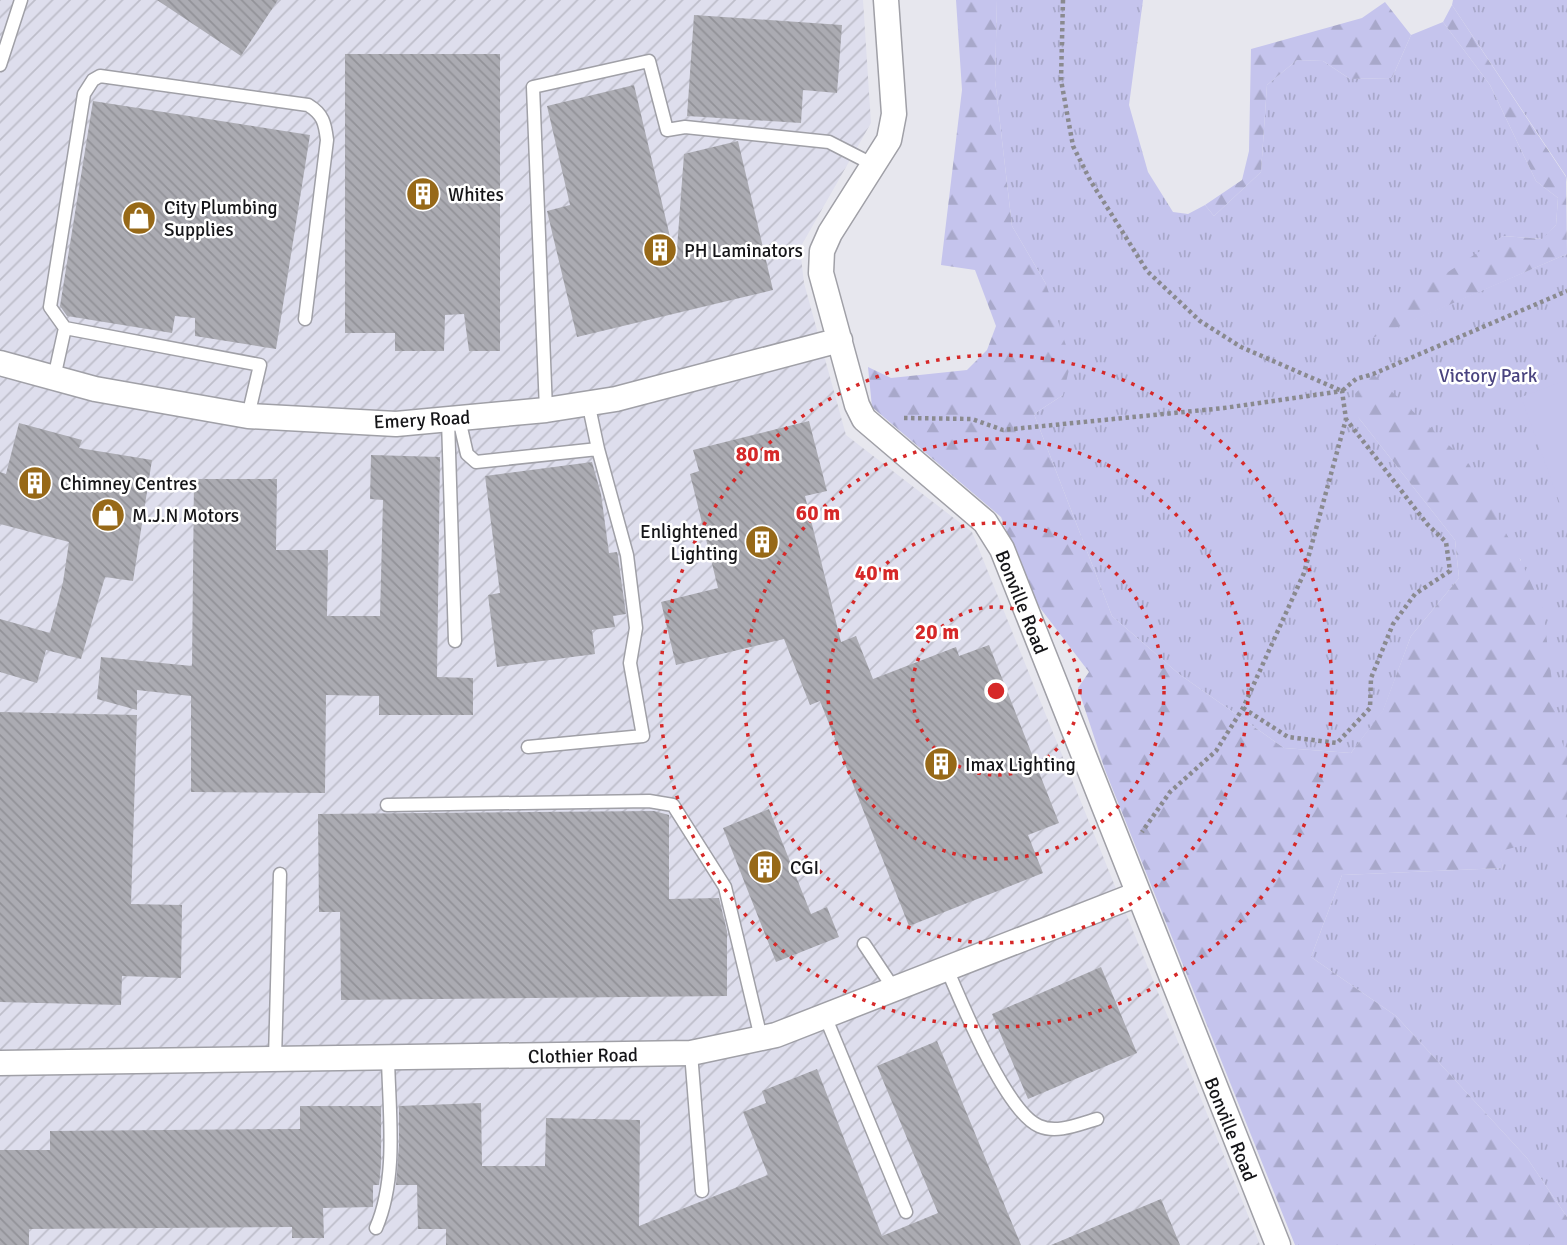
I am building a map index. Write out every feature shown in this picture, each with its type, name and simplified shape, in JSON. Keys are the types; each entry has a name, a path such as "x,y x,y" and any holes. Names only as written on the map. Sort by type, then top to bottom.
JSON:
{"street":[{"name":"Bonville Road","path":"886,0 894,114 890,140 830,233 822,251 821,273 857,405 864,419 876,430 985,522 1002,549 1278,1245"},
{"name":"Emery Road","path":"0,363 95,389 248,416 396,424 546,410 616,399 840,340"},
{"name":"Clothier Road","path":"0,1063 691,1053 761,1038 825,1016 1138,894"}],"lane":[{"path":"0,65 21,0"},
{"path":"546,410 533,87 649,61 667,131 685,127 829,142 874,165"},
{"path":"248,416 260,365 65,328 50,307 84,94 93,80 100,76 308,105 320,112 325,123 327,140 305,318"},
{"path":"54,378 65,328"},
{"path":"528,747 643,736 630,663 636,628 627,555 588,402"},
{"path":"453,420 467,454 477,462 598,449"},
{"path":"453,420 455,641"},
{"path":"387,805 649,801 673,805 725,887 761,1038"},
{"path":"275,1059 280,874"},
{"path":"864,944 894,989"},
{"path":"947,969 979,1043 1015,1103 1026,1116 1038,1126 1059,1129 1097,1119"},
{"path":"825,1016 906,1212"},
{"path":"691,1053 702,1191"},
{"path":"376,1228 385,1206 389,1182 387,1058"}],"path":[{"path":"1063,0 1061,80 1073,146 1090,180 1147,271 1200,321 1241,347 1342,391"},
{"path":"876,430 900,418 972,419 1003,430 1224,408 1342,391 1356,379 1567,291"},
{"path":"1120,849 1137,840 1170,792 1216,751 1243,708 1304,573 1346,419 1342,391"},
{"path":"1243,708 1288,737 1337,743 1370,708 1371,678 1393,624 1415,594 1450,572 1446,542 1427,524 1346,419"}],"shaded area":[{"path":"0,0 863,0 871,123 800,248 804,283 846,435 972,532 1260,1245 0,1245"}],"green space":[{"path":"956,0 997,0 995,80 1012,226 1046,284 1071,361 1063,395 1034,414 1112,616 1179,674 1284,748 1351,753 1383,710 1411,636 1459,578 1455,540 1358,417 1355,394 1373,374 1469,464 1521,561 1543,609 1558,730 1567,756 1567,813 1557,837 1500,851 1503,868 1342,875 1311,957 1396,1016 1527,1158 1567,1217 1567,1245 1295,1245 1105,770 1078,688 1089,672 1034,600 1001,517 872,407 868,367 891,378 967,370 987,350 996,326 975,270 941,265 962,90"},
{"name":"Victory Park","path":"997,0 1143,0 1129,105 1148,172 1173,212 1188,214 1205,205 1214,216 1261,172 1267,85 1297,60 1323,61 1350,79 1392,78 1411,35 1443,22 1490,85 1536,181 1558,198 1556,225 1543,239 1503,236 1356,344 1567,254 1567,1217 1527,1158 1396,1016 1311,957 1342,875 1503,868 1499,851 1521,560 1358,417 1455,540 1459,578 1411,636 1383,711 1351,753 1284,748 1179,674 1112,616 1034,414 1063,395 1046,284 1012,226 995,80"},
{"path":"1453,0 1567,0 1567,182 1566,176 1452,5"},
{"path":"1385,2 1411,35 1392,78 1350,79 1323,61 1297,60 1267,85 1261,172 1214,216 1205,205 1242,180 1249,151 1251,49 1362,18"},
{"path":"1452,5 1566,177 1567,254 1356,345 1358,331 1503,236 1542,239 1556,225 1558,198 1536,181 1490,85 1443,22"},
{"path":"1567,380 1567,523 1521,397"}],"building":[{"path":"157,0 278,0 241,56"},
{"path":"694,15 842,25 837,93 803,90 801,123 687,116"},
{"name":"Whites","path":"345,54 500,54 500,351 469,351 464,314 445,315 444,351 395,351 395,333 345,333"},
{"name":"PH Laminators","path":"634,85 676,262 684,154 738,141 773,290 577,337 547,211 570,205 547,106"},
{"path":"93,101 310,135 276,349 195,336 195,318 175,316 172,333 67,316 60,306"},
{"name":"Imax Lighting","path":"809,421 827,491 805,496 841,642 856,636 873,679 956,647 959,656 989,645 1059,823 1028,835 1043,873 909,926 820,701 810,705 784,639 676,665 661,602 718,588 690,474 699,471 693,450"},
{"path":"19,423 82,440 79,448 152,460 133,581 105,577 81,659 46,650 37,683 0,672 0,619 50,633 63,582 69,542 0,524 0,472 6,474"},
{"path":"371,455 440,457 437,677 473,678 473,715 379,715 379,696 326,695 325,793 191,792 191,696 137,690 137,710 97,699 101,657 192,666 194,479 277,479 276,550 328,550 327,616 380,616 383,500 370,499"},
{"path":"592,462 601,494 609,553 617,552 626,614 613,616 615,627 592,630 595,654 497,667 488,595 500,593 485,476"},
{"path":"0,712 137,715 131,904 182,905 181,978 122,976 121,1005 0,1002"},
{"name":"CGI","path":"769,809 811,914 827,907 839,937 776,962 723,828"},
{"path":"654,811 669,815 669,899 719,898 727,931 727,996 341,1000 340,912 319,912 318,814"},
{"path":"1101,967 1137,1053 1028,1099 992,1014"},
{"path":"937,1041 1021,1245 446,1245 446,1229 418,1229 417,1185 396,1185 399,1106 481,1103 482,1166 545,1166 546,1118 640,1120 639,1226 768,1175 743,1112 766,1103 762,1091 817,1069 882,1236 938,1213 877,1066"},
{"path":"300,1106 381,1106 381,1165 379,1185 373,1185 373,1207 323,1208 324,1238 292,1238 292,1227 29,1229 29,1245 0,1245 0,1150 50,1150 50,1131 300,1129"},
{"path":"1161,1199 1180,1245 1051,1245"}],"place":[{"name":"Whites","path":"423,194"},
{"name":"City Plumbing Supplies","path":"139,218"},
{"name":"PH Laminators","path":"660,250"},
{"name":"Chimney Centres","path":"35,483"},
{"name":"M.J.N Motors","path":"108,515"},
{"name":"Enlightened Lighting","path":"762,542"},
{"name":"Imax Lighting","path":"941,764"},
{"name":"CGI","path":"765,867"}]}
